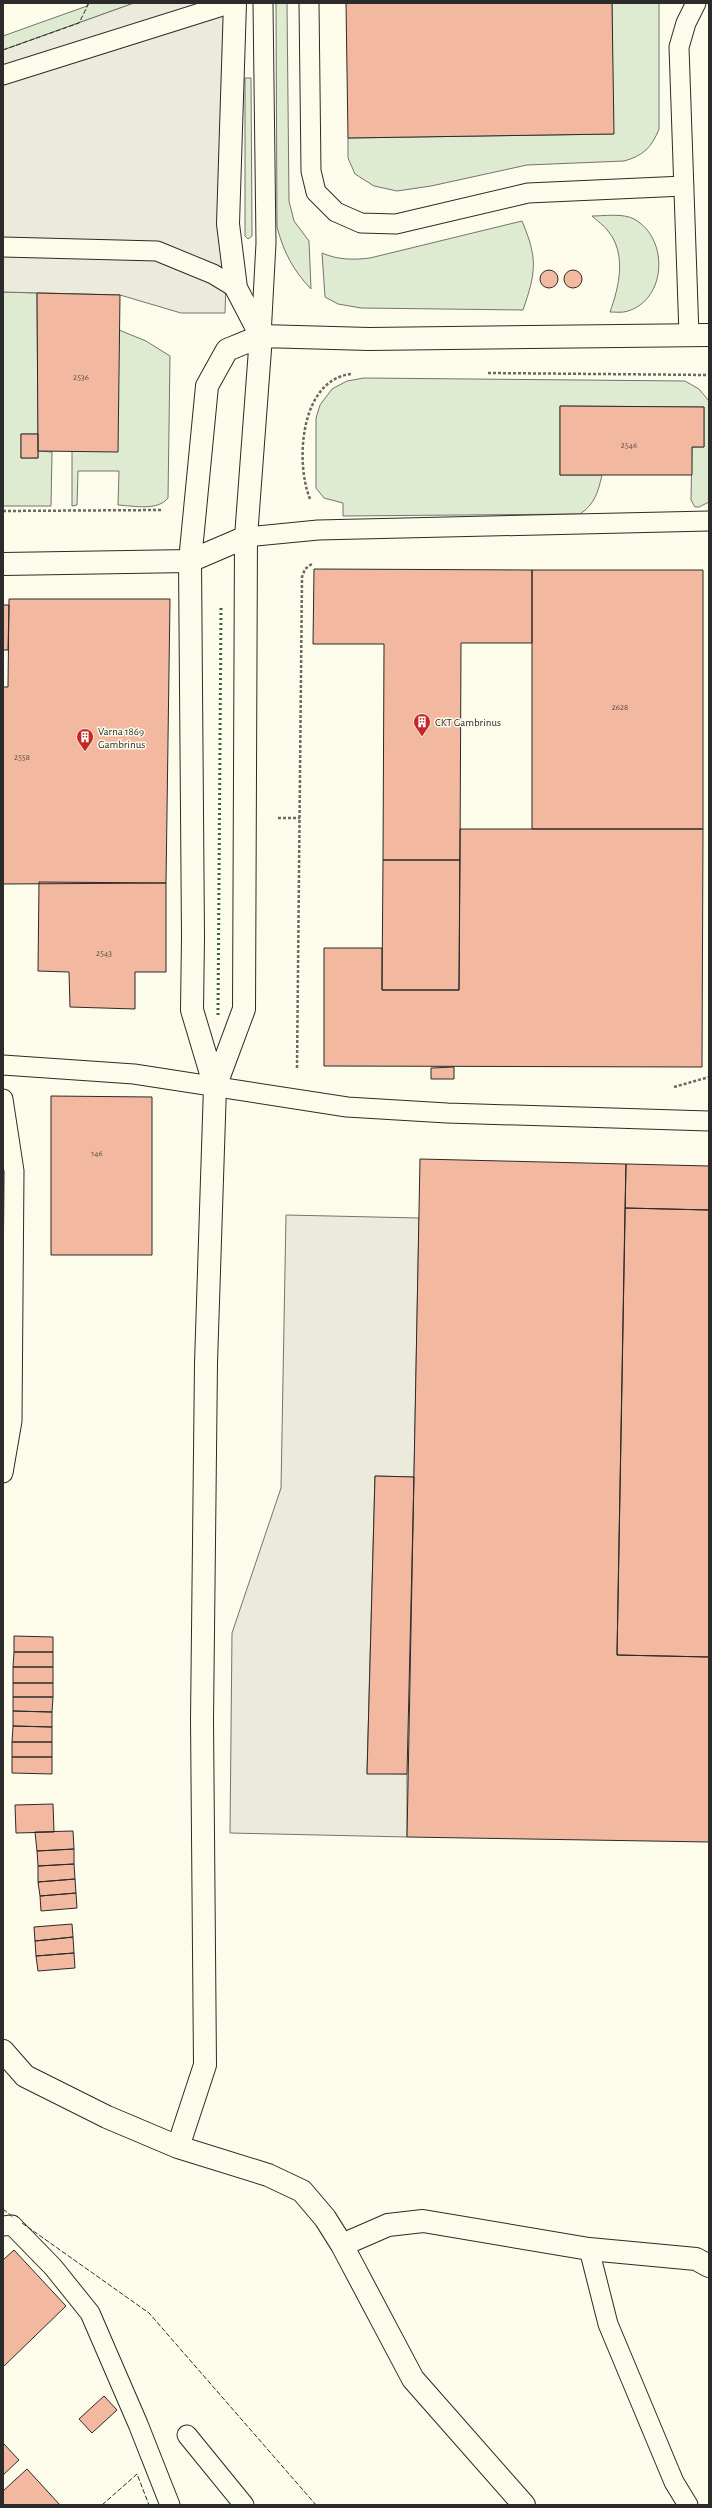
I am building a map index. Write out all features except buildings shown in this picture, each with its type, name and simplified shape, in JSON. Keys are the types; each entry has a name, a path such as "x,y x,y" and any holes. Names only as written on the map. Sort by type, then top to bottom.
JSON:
{"street":[{"path":"215,1087 244,1009 246,537 262,336 236,288 228,224 235,3"},
{"path":"178,2147 205,2065 202,1688 206,1363 215,1087 192,1010 193,937 190,561 206,386 227,350 262,336 369,339 699,335"},
{"path":"3,564 190,561 246,537"},
{"path":"3,2051 24,2076 107,2118 178,2147 268,2176 302,2191 325,2218 342,2245 413,2379 524,2505"},
{"path":"342,2245 388,2225 423,2221 589,2249 696,2259 709,2266"}],"lane":[{"path":"3,75 232,3"},
{"path":"262,3 266,219 262,336"},
{"path":"309,3 311,171 316,192 336,212 361,223 396,224 528,192 684,186"},
{"path":"696,3 686,24 679,47 684,186 699,335"},
{"path":"3,247 157,252 213,274 236,288"},
{"path":"246,537 318,530 709,521"},
{"path":"3,1065 134,1074 362,1108 455,1114 709,1121"},
{"path":"3,1099 14,1171 12,1421 3,1473"},
{"path":"3,2226 12,2225 53,2267 90,2314 138,2424 170,2505"},
{"path":"589,2249 608,2324 674,2482 688,2505"},
{"path":"187,2435 244,2505"}],"path":[{"path":"297,1070 302,577 305,569 320,559 318,507 313,503 308,492 303,460 308,413 313,399 327,382 345,375 359,373"},
{"path":"484,373 709,375"},
{"path":"3,511 159,510 165,507"},
{"path":"666,1087 674,1087 709,1077"}],"green space":[{"path":"88,3 134,3 3,50 3,36 87,6"},
{"path":"276,3 287,3 289,201 294,221 309,241 311,289 290,261 277,227"},
{"path":"612,3 659,3 659,129 650,146 642,153 624,161 527,165 431,186 397,191 374,186 355,174 348,158 348,138 613,134"},
{"path":"245,78 251,78 252,236 248,239 245,236"},
{"path":"619,215 634,219 645,228 653,240 658,253 659,268 656,282 650,294 641,304 628,311 610,312 620,271 618,250 614,240 606,229 592,216"},
{"path":"522,221 533,256 533,275 523,310 361,308 338,304 325,297 322,253 346,259 370,258"},
{"path":"3,292 37,293 38,434 21,434 21,458 38,458 38,451 52,452 51,506 3,506"},
{"path":"119,330 146,341 170,356 168,498 158,505 145,507 118,505 119,471 78,471 77,505 72,506 72,451"},
{"path":"364,378 685,381 699,389 709,401 709,502 699,507 695,507 691,500 692,447 704,447 704,407 560,406 560,475 602,475 595,497 589,506 580,514 343,516 343,503 324,498 316,488 316,418 320,405 332,389 347,381"}],"shaded area":[{"path":"134,3 235,3 225,313 181,313 120,295 3,292 3,50"},
{"path":"286,1215 419,1218 414,1477 375,1476 367,1773 407,1774 407,1837 230,1833 232,1633 281,1488"}],"hedge":[{"path":"218,1015 221,607"}],"fence":[{"path":"3,50 79,23 89,3"},
{"path":"3,2209 14,2218"},
{"path":"22,2223 149,2313 316,2505"},
{"path":"102,2505 137,2474 149,2505"}],"place":[{"name":"CKT Gambrinus","path":"422,737"},
{"name":"Varna 1869 Gambrinus","path":"85,752"}]}
